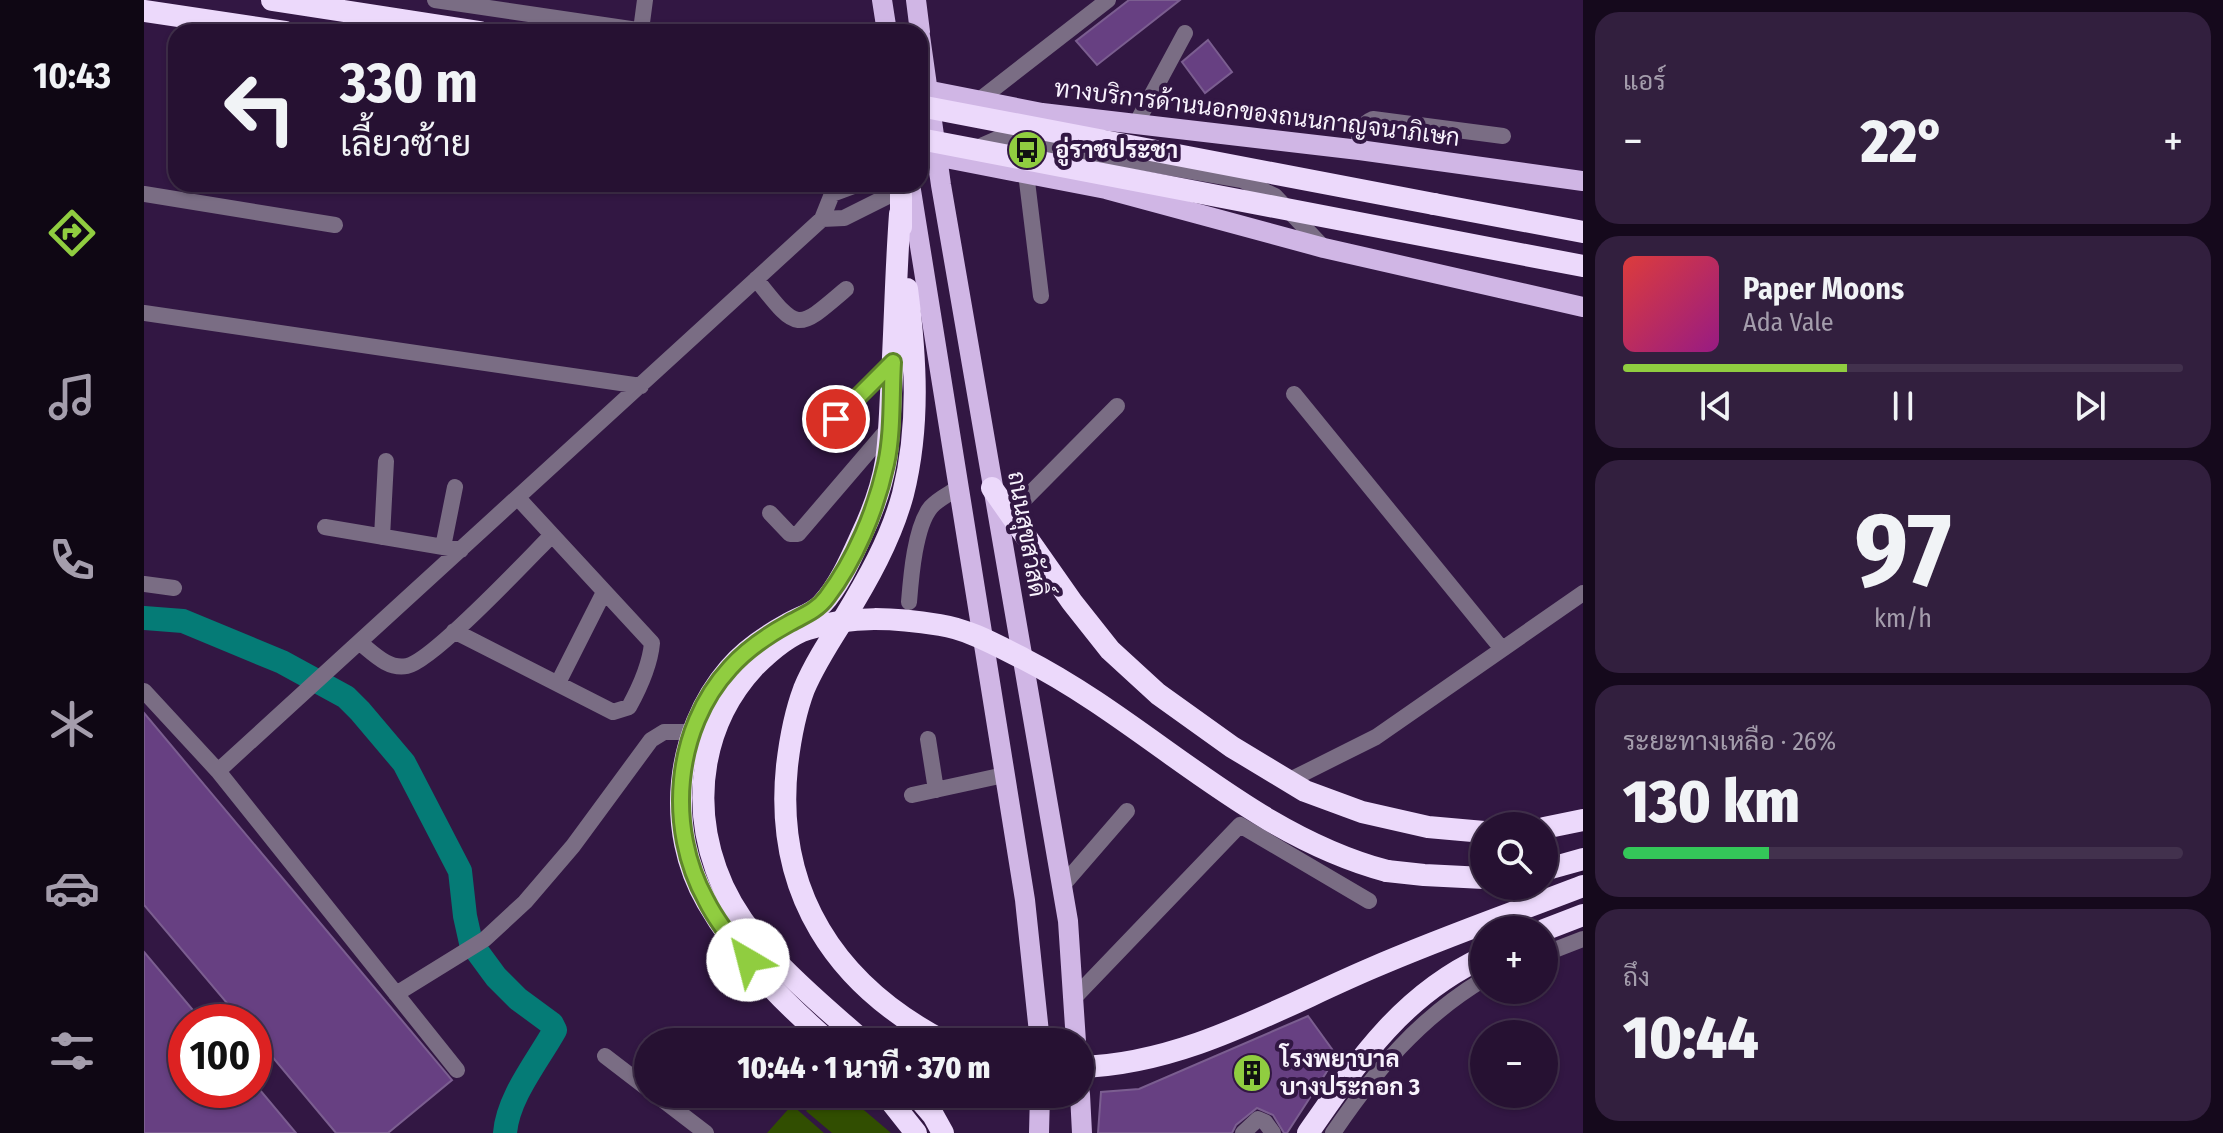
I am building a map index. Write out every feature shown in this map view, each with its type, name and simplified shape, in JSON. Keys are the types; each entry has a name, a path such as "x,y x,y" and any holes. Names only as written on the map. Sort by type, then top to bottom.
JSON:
{"highway":[{"path":"272,0 428,24"},
{"path":"144,11 231,24"},
{"path":"928,99 1578,230"},
{"path":"928,141 1583,266"},
{"path":"814,1028 776,993 726,932 705,899 691,863 680,819 683,766 707,700 730,668 785,625 821,606 862,534 871,511 886,463 903,192"},
{"path":"900,214 915,360 915,434 902,496 884,544 804,689 790,739 784,793 789,846 803,900 823,935 846,967 872,994 901,1018 919,1028"},
{"path":"992,488 1072,602 1110,650 1158,694 1232,747 1305,791 1362,812 1428,827 1470,831"},
{"path":"848,1028 786,972 741,918 716,871 703,819 703,774 717,721 736,686 769,652 806,629 858,619 894,619 945,625 1000,646 1074,687 1204,780 1270,821 1332,853 1387,871 1470,877"},
{"path":"1558,825 1583,820"},
{"path":"1558,866 1583,859"},
{"path":"1094,1066 1136,1062 1190,1046 1256,1021 1373,967 1583,886"},
{"path":"1558,925 1583,915"},
{"path":"1308,1133 1362,1055 1407,1007 1455,970 1470,963"},
{"path":"896,1108 916,1133"},
{"path":"927,1108 943,1133"}],"main road":[{"path":"882,0 886,24"},
{"name":"ถนนสุขสวัสดิ์","path":"916,0 919,24"},
{"name":"ทางบริการด้านนอกของถนนกาญจนาภิเษก","path":"928,98 978,101 1042,113 1359,150 1583,181"},
{"path":"928,154 1106,189 1324,248 1583,307"},
{"name":"ถนนสุขสวัสดิ์","path":"928,154 992,488 1068,921 1075,1028"},
{"path":"905,192 958,488 1025,900 1039,1028"},
{"path":"1039,1133 1040,1108"},
{"path":"1081,1108 1082,1133"}],"street":[{"path":"435,0 598,24"},
{"path":"645,0 646,24"},
{"path":"978,101 1108,0"},
{"path":"144,19 177,24"},
{"path":"1136,124 1185,33"},
{"path":"1359,150 1359,131 1365,122 1373,119 1503,136"},
{"path":"973,163 983,145 999,138 1242,180 1275,196 1324,248"},
{"path":"1026,173 1041,296"},
{"path":"218,771 822,219 832,194 837,192"},
{"path":"822,219 844,218 893,192"},
{"path":"144,194 335,225"},
{"path":"756,279 782,311 803,322 846,289"},
{"path":"144,313 641,386"},
{"path":"818,439 893,362"},
{"path":"1294,394 1502,649"},
{"path":"1011,513 1117,406"},
{"path":"770,513 790,534 798,534 888,429"},
{"path":"382,537 386,461"},
{"path":"443,547 455,487"},
{"path":"909,602 912,567 927,514 932,506 958,488"},
{"path":"454,631 613,712 629,707 635,696 651,655 652,643 518,498"},
{"path":"325,527 461,550"},
{"path":"359,642 382,661 406,667 419,662 552,535"},
{"path":"144,584 174,588"},
{"path":"558,683 604,592"},
{"path":"1288,781 1376,737 1583,593"},
{"path":"144,691 218,771 457,1070"},
{"path":"396,994 469,948 525,902 651,740 664,732 693,732"},
{"path":"928,739 936,790"},
{"path":"912,795 1004,775"},
{"path":"1062,886 1127,811"},
{"path":"1073,999 1240,825 1369,901"},
{"path":"1558,949 1583,939"},
{"path":"1333,1133 1392,1053 1418,1026 1470,989"},
{"path":"605,1056 634,1078"},
{"path":"673,1108 706,1133"},
{"path":"1243,1133 1258,1119 1265,1122 1273,1133"}],"green space":[{"path":"789,1108 795,1108 824,1133 767,1133"},
{"path":"808,1108 862,1108 891,1133 832,1133 806,1111"}],"building":[{"path":"1129,0 1180,0 1097,65 1076,41"},
{"path":"1208,40 1232,72 1205,93 1182,62"},
{"path":"144,713 452,1080 388,1133 336,1133 272,1057 272,1004 228,1004 144,905"},
{"path":"144,952 188,1004 168,1004 168,1108 272,1108 272,1104 296,1133 144,1133"},
{"name":"โรงพยาบาล บางประกอก 3","path":"1308,1016 1337,1056 1287,1133 1273,1115 1257,1108 1236,1125 1232,1133 1098,1133 1101,1092 1139,1089"}],"waterway":[{"path":"144,618 183,621 282,662 346,697 404,763 460,871 471,943 496,977 518,999 552,1024 555,1030 517,1093 505,1133"}],"place":[{"name":"อู่ราชประชา","path":"1027,150"},
{"name":"โรงพยาบาล บางประกอก 3","path":"1252,1073"}],"route":[{"path":"748,960 705,899 691,863 680,819 683,766 691,735 707,700 730,668 785,625 821,606 846,566 871,511 886,463 893,362 836,419"}]}
